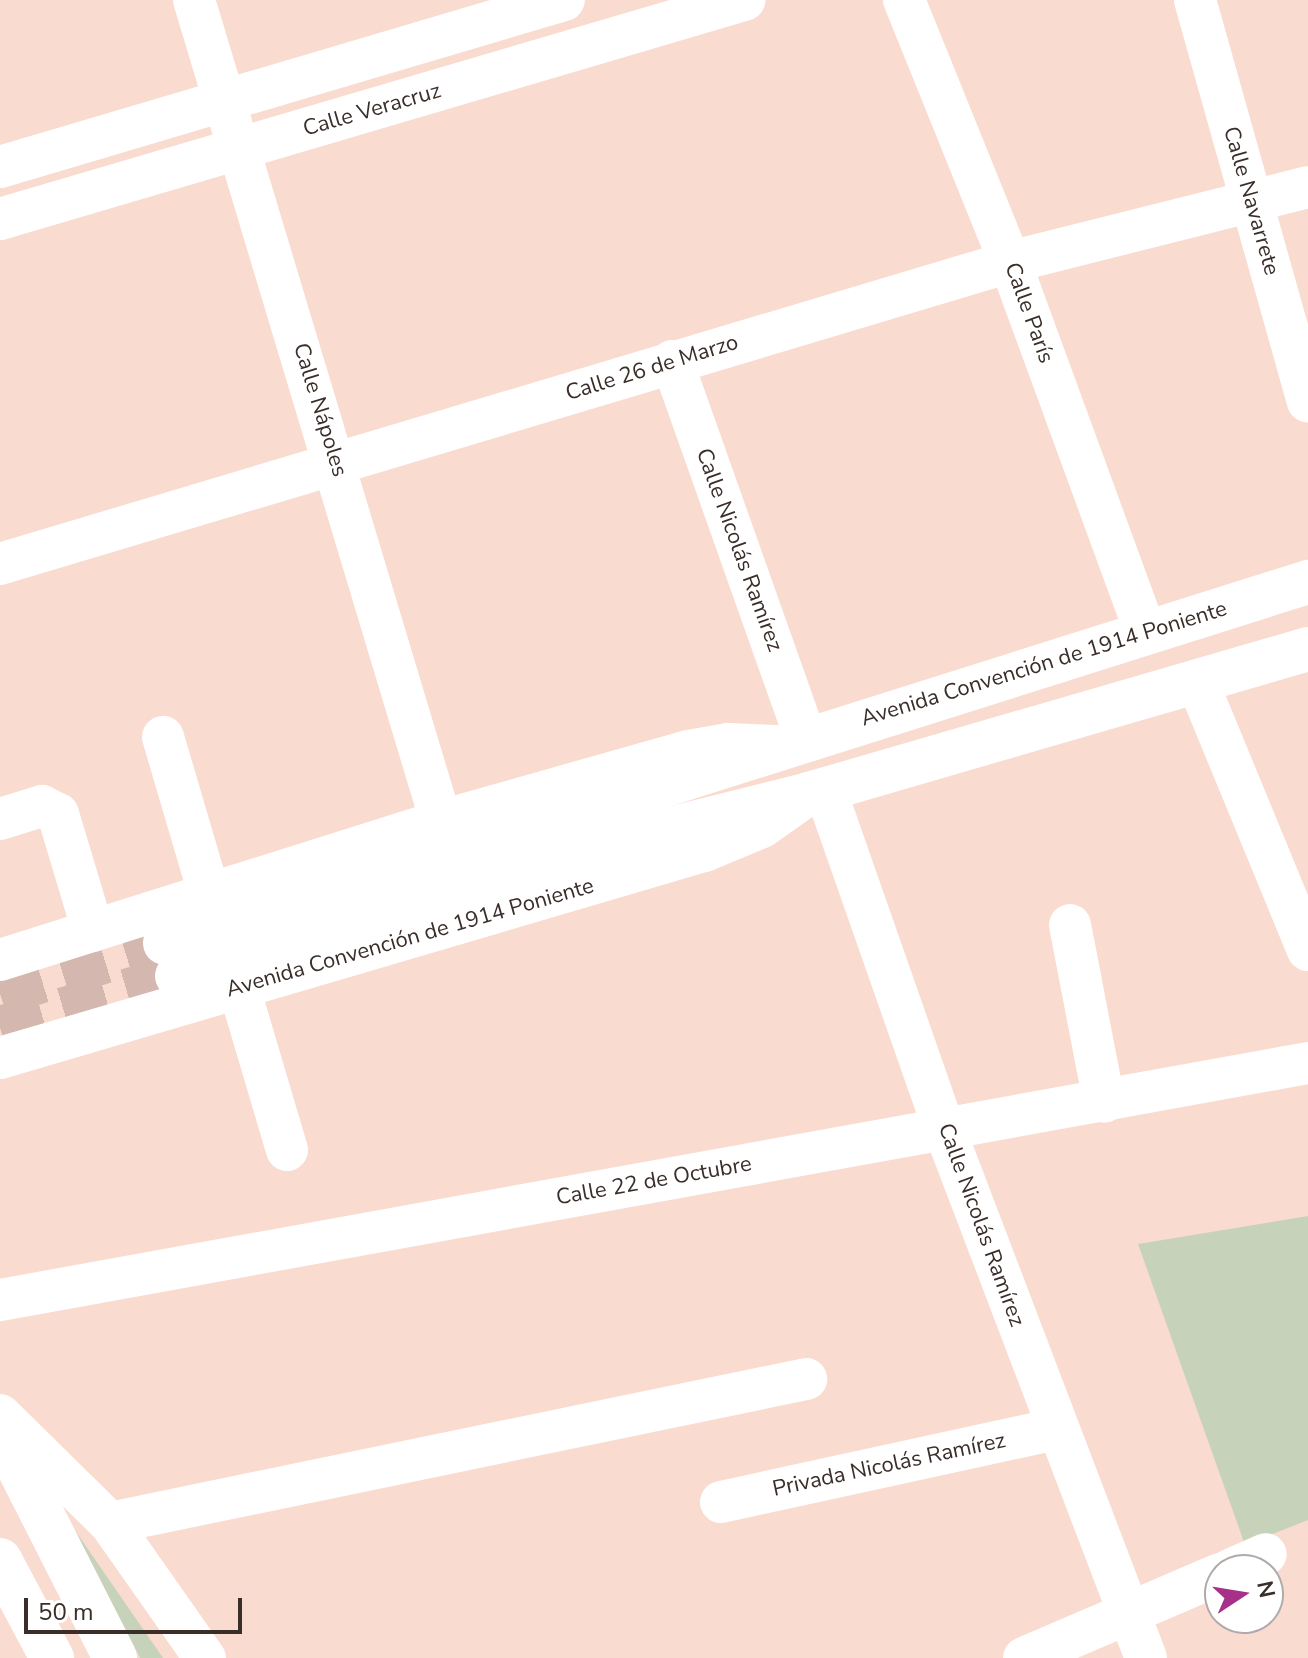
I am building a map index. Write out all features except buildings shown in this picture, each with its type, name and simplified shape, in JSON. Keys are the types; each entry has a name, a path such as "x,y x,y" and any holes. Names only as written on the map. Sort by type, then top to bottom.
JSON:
{"main road":[{"name":"Avenida Convención de 1914 Poniente","path":"1308,582 793,743 171,959 817,792 1308,649"},
{"path":"0,1431 115,1658"},
{"path":"0,1560 52,1658"}],"street":[{"name":"Calle Nápoles","path":"194,0 337,465 441,821"},
{"path":"0,167 225,103 564,0"},
{"name":"Calle Veracruz","path":"0,219 744,0"},
{"name":"Calle París","path":"904,0 1010,262 1145,631"},
{"name":"Calle Navarrete","path":"1195,0 1308,401"},
{"name":"Calle 26 de Marzo","path":"0,564 1010,262 1308,187"},
{"name":"Calle Nicolás Ramírez","path":"672,361 793,743"},
{"path":"1197,681 1308,950"},
{"path":"163,737 209,893"},
{"name":"Avenida Convención de 1914 Poniente","path":"0,960 441,821 689,751 728,744 793,743"},
{"name":"Calle Nicolás Ramírez","path":"817,792 1146,1658"},
{"name":"Avenida Convención de 1914 Poniente","path":"0,1058 704,851 762,827 817,792"},
{"path":"0,819 42,806 58,814 93,931"},
{"path":"1070,925 1104,1102"},
{"path":"239,988 287,1150"},
{"name":"Calle 22 de Octubre","path":"0,1300 1308,1063"},
{"path":"110,1523 806,1379"},
{"path":"0,1415 110,1523 205,1658"},
{"name":"Privada Nicolás Ramírez","path":"721,1502 1057,1429"},
{"path":"1024,1658 1204,1581"}],"green space":[{"path":"1308,1216 1308,1520 1245,1545 1138,1244"},
{"path":"74,1529 163,1658 140,1658"}],"tunnel":[{"path":"0,994 165,943"},
{"path":"0,1028 177,976"}]}
